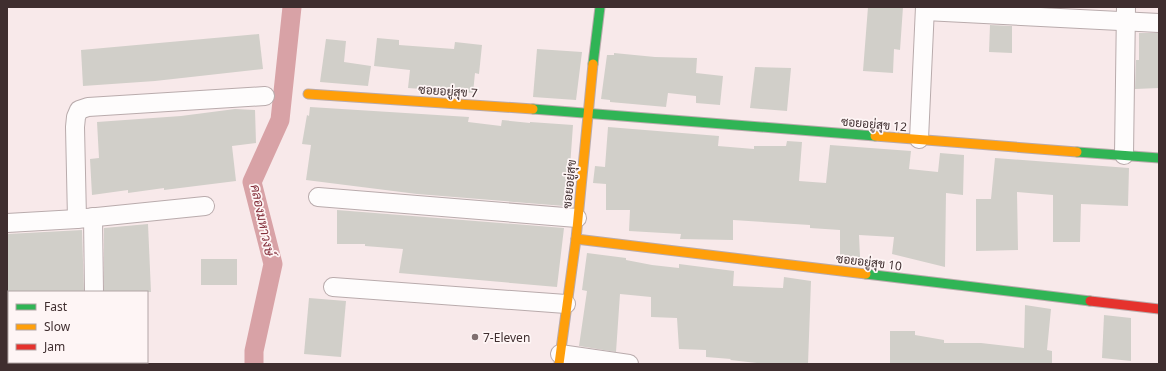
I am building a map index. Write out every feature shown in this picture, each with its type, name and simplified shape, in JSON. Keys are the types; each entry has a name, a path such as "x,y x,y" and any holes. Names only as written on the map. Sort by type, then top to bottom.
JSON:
{"street":[{"name":"ซอยอยู่สุข","path":"560,359 566,304 576,239 600,7"},
{"path":"919,139 925,9 1126,13 1159,22"},
{"path":"1124,156 1126,13"},
{"name":"ซอยอยู่สุข 7","path":"308,94 588,113"},
{"path":"94,291 75,127 76,117 79,110 88,107 265,96"},
{"name":"ซอยอยู่สุข 12","path":"588,113 1159,158"},
{"path":"318,197 577,218"},
{"path":"7,223 85,218 205,206"},
{"name":"ซอยอยู่สุข 10","path":"576,239 1159,310"},
{"path":"333,287 566,304"},
{"path":"560,359 629,364"}],"building":[{"path":"868,7 903,7 900,50 894,49 893,73 863,71"},
{"path":"990,25 1012,26 1012,53 989,52"},
{"path":"1139,33 1159,33 1159,88 1135,89 1136,60 1139,60"},
{"path":"259,34 263,69 155,81 83,86 81,50"},
{"path":"377,38 399,40 399,45 454,49 455,42 482,45 479,74 475,73 473,93 408,88 410,70 374,66"},
{"path":"326,39 346,41 344,62 371,66 368,86 320,82"},
{"path":"537,49 582,52 576,100 533,97"},
{"path":"614,53 655,57 697,58 696,73 723,76 720,105 696,103 696,96 668,93 666,107 610,102 610,100 601,99 607,55 614,55"},
{"path":"755,67 791,68 787,111 750,108"},
{"path":"310,107 469,117 468,122 501,126 502,120 573,125 569,181 564,206 417,194 306,180 311,145 302,144 307,115 309,116"},
{"path":"235,109 255,110 256,143 232,146 236,181 164,190 164,188 128,193 128,190 92,195 90,159 99,158 97,122 181,116"},
{"path":"608,127 719,136 718,146 754,149 754,146 786,146 787,141 802,142 799,181 826,183 830,145 911,151 909,169 938,172 940,153 964,155 963,195 946,193 945,267 892,254 894,237 859,235 860,257 840,258 840,230 810,228 810,225 733,220 733,240 680,239 681,234 629,231 630,210 606,210 606,184 593,183 595,166 605,167"},
{"path":"995,158 1129,168 1128,206 1081,204 1080,242 1053,242 1053,195 1017,192 1018,250 976,251 976,199 991,199"},
{"path":"337,210 564,228 557,287 399,273 403,249 365,246 365,244 337,244"},
{"path":"148,224 151,292 104,291 104,228"},
{"path":"82,230 84,291 7,292 7,234"},
{"path":"587,253 626,258 626,260 652,265 679,268 679,264 734,271 733,286 783,288 784,277 811,281 808,364 757,363 730,360 731,359 706,357 706,350 679,349 677,318 651,317 651,297 620,294 616,352 579,346 587,291 582,290"},
{"path":"201,259 237,259 237,285 201,285"},
{"path":"309,298 346,301 341,357 304,354"},
{"path":"1025,305 1051,309 1047,350 1052,351 1052,364 890,364 890,331 915,331 915,335 944,340 944,343 981,343 1024,348"},
{"path":"1104,315 1131,318 1131,361 1102,358"}],"waterway":[{"name":"คลองมหาวงษ์","path":"254,364 254,351 273,264 252,182 280,120 292,7"}],"traffic: fast":[{"path":"593,64 600,7"},
{"path":"533,109 875,136"},
{"path":"1077,152 1159,158"},
{"path":"866,274 1090,301"}],"traffic: slow":[{"path":"559,364 576,239 593,64"},
{"path":"308,94 533,109"},
{"path":"875,136 1077,152"},
{"path":"576,239 866,274"}],"traffic: jam":[{"path":"1090,301 1159,309"}],"place":[{"name":"7-Eleven","path":"475,337"}]}
